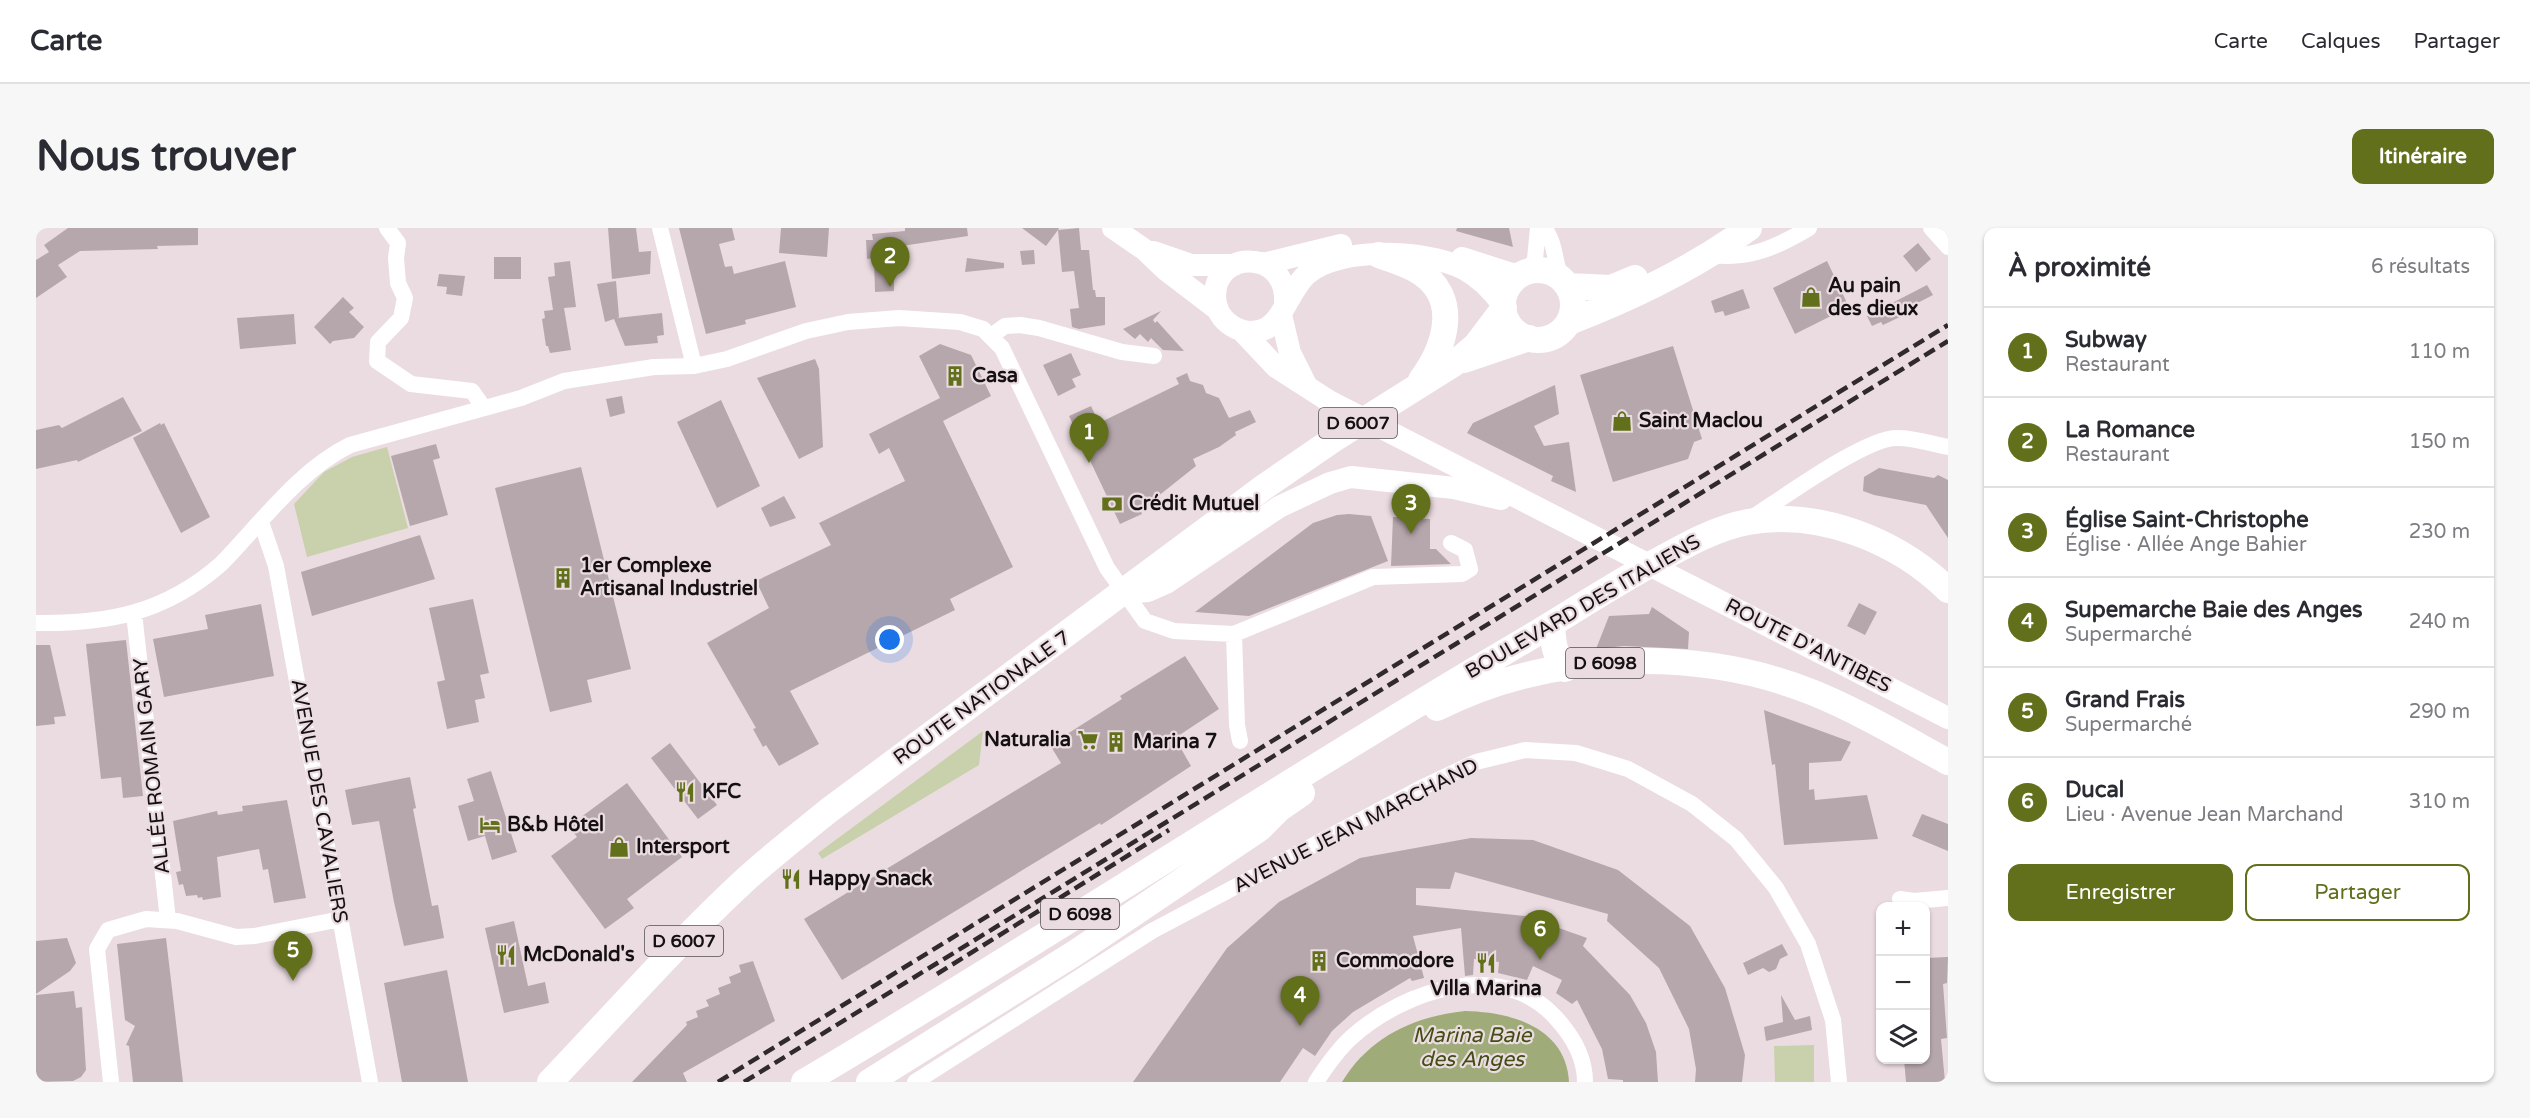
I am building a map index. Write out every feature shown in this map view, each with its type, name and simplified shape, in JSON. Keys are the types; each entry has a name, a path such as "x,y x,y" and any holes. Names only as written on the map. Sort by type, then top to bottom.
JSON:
{"main road":[{"path":"1113,228 1145,250 1166,270 1217,309 1223,319 1242,331 1254,332 1264,329 1283,309 1308,273 1323,264 1349,255 1379,255 1437,259 1463,268 1485,283 1503,307 1512,327 1530,339 1551,337 1569,322 1603,309 1712,255 1748,228"},
{"path":"1263,264 1341,245 1381,243 1422,248 1523,274 1540,270 1564,282 1611,288 1686,252 1748,228"},
{"path":"1145,250 1191,265 1234,265 1250,261 1263,264 1277,273 1286,293 1283,309 1290,354 1308,389"},
{"path":"1379,255 1420,272 1435,285 1445,312 1445,334 1440,349 1434,362 1416,386"},
{"path":"1217,309 1215,296 1217,284 1224,273 1234,265"},
{"path":"1503,307 1505,294 1523,274"},
{"path":"1564,282 1573,304 1569,322"},
{"name":"ROUTE NATIONALE 7","path":"550,1082 719,906 784,847 1264,487 1334,439 1455,363 1476,345 1503,307"},
{"name":"ROUTE D'ANTIBES","path":"1242,331 1276,366 1329,401 1948,718"},
{"name":"ROUTE NATIONALE 7","path":"1455,363 1530,339"},
{"path":"1124,593 1148,591 1166,583 1279,507 1330,483 1351,477 1454,488 1498,499 1524,501"},
{"name":"BOULEVARD DES ITALIENS","path":"1273,803 1409,708 1552,624 1609,587 1693,541 1745,523 1778,520 1820,523 1850,531 1885,544 1919,564 1948,590"},
{"path":"1552,624 1553,643 1559,661 1565,669"},
{"name":"BOULEVARD DES ITALIENS","path":"1273,803 1326,775 1404,725 1455,699 1527,675 1604,663 1691,664 1778,680 1848,708 1948,762"},
{"name":"D 6098","path":"804,1082 1273,803"},
{"name":"D 6098","path":"869,1082 1114,927 1258,829 1273,803"},
{"path":"914,1053 925,1022 943,999"}],"street":[{"path":"387,228 398,243 396,258 398,283 405,298 401,318 378,342 377,361 411,384 472,391 484,408"},
{"path":"660,228 694,366"},
{"path":"1523,274 1535,259 1538,228"},
{"path":"1544,228 1552,242 1564,282"},
{"path":"1712,255 1738,258 1782,244 1809,228"},
{"path":"1931,228 1948,247"},
{"path":"36,623 72,623 134,612 167,602 206,577 304,475 329,455 350,445 484,408 564,381 654,367 694,366 727,359 806,331 848,322 899,318 960,322 983,329 1002,348 1107,568 1145,621 1174,632 1234,634 1373,577 1462,574 1470,569 1466,550 1451,543"},
{"path":"991,336 1005,326 1020,325 1122,352 1154,356"},
{"path":"1745,523 1857,451 1877,442 1897,437 1948,447"},
{"name":"AVENUE DES CAVALIERS","path":"261,522 276,566 370,1082"},
{"name":"ALLÉE ROMAIN GARY","path":"134,612 168,920"},
{"path":"1234,634 1237,725 1240,741"},
{"name":"AVENUE JEAN MARCHAND","path":"920,1081 945,1075 1152,931 1421,788 1476,762 1525,750 1576,753 1628,769 1692,804 1736,839 1776,888 1808,944 1833,1020 1839,1082"},
{"path":"1900,899 1914,901 1948,898"},
{"path":"111,1082 97,949 108,930 146,920 168,920 236,937 255,936 341,919"},
{"path":"1316,1082 1338,1050 1366,1025 1417,996 1467,985 1512,991 1526,996 1549,1010 1575,1045 1582,1059 1585,1082"},
{"path":"945,1075 960,1024"},
{"path":"914,1053 920,1081"}],"shaded area":[{"path":"387,447 408,528 307,557 294,504 324,472 352,457"},
{"path":"983,731 979,765 822,859 818,853"},
{"path":"1814,1045 1814,1082 1775,1082 1774,1046"}],"water":[{"name":"Marina Baie des Anges","path":"1465,1011 1500,1015 1533,1026 1558,1048 1566,1063 1569,1082 1342,1082 1366,1053 1395,1032 1428,1018"}],"building":[{"path":"68,228 198,228 198,245 157,246 158,249 80,251 58,265 67,277 36,298 36,260 49,252 44,245"},
{"path":"608,228 636,228 639,252 651,251 650,274 612,279"},
{"path":"679,228 732,228 735,240 719,244 725,267 732,266 734,274 785,261 796,307 745,320 746,324 706,334"},
{"path":"781,228 829,228 827,257 779,253"},
{"path":"905,228 967,228 968,236 895,247 898,248 899,274 894,274 894,291 875,292 874,258 867,259 866,240 873,240 872,234 905,231"},
{"path":"1022,228 1059,228 1046,246"},
{"path":"1079,228 1081,250 1089,250 1093,290 1095,290 1096,297 1105,297 1105,325 1079,329 1072,327 1070,309 1079,308 1074,271 1062,272 1058,230"},
{"path":"1457,228 1509,228 1513,247 1456,231"},
{"path":"1918,243 1931,259 1916,272 1903,256"},
{"path":"1034,250 1035,264 1022,265 1020,251"},
{"path":"494,257 521,257 521,279 494,279"},
{"path":"967,258 1004,263 1004,268 965,272"},
{"path":"570,261 576,307 564,308 571,350 550,353 546,346 542,319 545,318 544,311 553,310 548,277 555,276 554,263"},
{"name":"Au pain des dieux","path":"1827,261 1849,307 1795,334 1773,288"},
{"path":"439,274 465,276 462,296 446,294 447,287 437,286"},
{"path":"616,281 619,317 617,318 662,313 664,335 657,336 658,343 625,346 614,319 605,322 597,284"},
{"path":"1927,285 1933,295 1902,311 1904,315 1883,325 1881,322 1872,326 1867,316"},
{"path":"1743,289 1750,308 1725,316 1723,311 1715,313 1711,301"},
{"path":"343,297 354,308 349,312 364,327 354,338 333,341 330,344 314,327"},
{"path":"1161,311 1153,320 1155,323 1157,321 1184,351 1163,350 1151,338 1148,342 1140,334 1135,339 1123,329"},
{"path":"294,314 296,344 240,349 237,318"},
{"path":"940,344 971,355 991,396 943,421 1013,567 950,599 955,610 790,691 819,744 779,766 766,745 763,747 753,729 756,728 707,643 769,608 756,581 831,545 819,523 905,481 889,448 879,454 869,434 940,398 919,356"},
{"path":"1673,346 1702,439 1694,442 1688,459 1613,482 1580,375"},
{"path":"1071,353 1081,375 1072,379 1076,387 1058,396 1043,365"},
{"path":"815,359 819,369 823,447 799,459 757,378"},
{"path":"1187,373 1190,381 1203,385 1206,393 1219,398 1229,418 1250,410 1256,422 1235,432 1236,435 1219,447 1193,459 1196,466 1157,497 1158,500 1140,509 1142,514 1120,524 1069,416 1091,406 1099,423 1179,384 1176,378"},
{"path":"1555,385 1559,414 1534,426 1544,446 1569,442 1576,492 1551,481 1553,476 1467,433 1473,423"},
{"path":"622,396 625,413 610,417 606,399"},
{"path":"123,397 142,431 78,462 77,460 36,469 36,430 59,425 62,428"},
{"path":"721,400 760,486 717,508 677,422"},
{"path":"160,423 161,425 164,423 210,517 181,533 133,438"},
{"path":"436,444 440,458 433,460 448,515 410,526 391,456"},
{"name":"1er Complexe Artisanal Industriel","path":"581,467 631,669 587,680 592,702 550,712 495,488"},
{"path":"1879,468 1934,478 1938,475 1948,480 1948,538 1926,505 1863,491 1864,477"},
{"path":"784,496 796,518 770,527 761,508"},
{"path":"1337,515 1371,516 1388,561 1249,616 1195,612 1313,523"},
{"path":"1393,517 1430,519 1430,549 1436,549 1451,564 1391,566"},
{"path":"420,535 435,579 312,616 301,572"},
{"path":"473,599 489,673 480,675 485,698 475,700 479,722 447,729 437,682 445,680 429,608"},
{"path":"1859,603 1877,612 1865,635 1847,626"},
{"path":"261,604 274,676 164,697 153,639 208,629 205,615"},
{"path":"1652,607 1689,632 1688,649 1624,646 1596,649 1609,616 1649,614"},
{"path":"126,640 143,796 123,798 121,777 101,779 86,644"},
{"path":"36,645 50,645 66,716 54,717 55,724 36,726"},
{"path":"1185,656 1219,709 1175,738 1191,766 1101,825 1100,823 842,980 804,919 1061,763 1050,745 1122,699 1120,696"},
{"path":"1764,710 1851,742 1841,761 1809,763 1809,790 1814,789 1815,800 1867,795 1878,839 1784,845 1775,764 1772,765"},
{"path":"670,743 717,805 698,819 651,758"},
{"path":"491,771 517,852 492,860 485,836 468,841 458,806 474,801 467,779"},
{"path":"410,777 416,808 413,809 432,906 438,905 444,938 404,946 379,821 352,825 345,790"},
{"name":"Intersport","path":"627,783 682,857 627,899 634,908 605,929 551,856 577,837 569,826"},
{"path":"287,800 306,898 274,903 268,869 263,870 259,849 217,857 221,897 203,900 197,895 186,896 183,884 179,885 176,872 181,871 173,821 217,811 218,815 243,811 242,806"},
{"path":"1922,814 1948,824 1948,851 1912,836"},
{"path":"1471,838 1533,840 1618,870 1690,926 1725,988 1745,1055 1742,1082 1695,1082 1696,1069 1689,1029 1659,968 1607,921 1608,914 1455,872 1450,889 1416,888 1416,905 1525,916 1587,938 1583,946 1630,995 1646,1023 1656,1052 1658,1082 1623,1082 1623,1080 1608,1079 1602,1049 1577,1000 1572,1004 1556,993 1562,980 1533,966 1527,980 1498,973 1499,962 1474,959 1473,975 1465,976 1461,928 1413,936 1424,978 1412,981 1410,978 1353,1012 1332,1031 1315,1056 1303,1048 1280,1082 1133,1082 1227,948 1279,902 1360,858"},
{"name":"McDonald's","path":"514,921 528,986 545,982 549,1003 504,1013 485,928"},
{"path":"67,938 76,963 70,971 36,994 36,941"},
{"path":"166,938 183,1082 133,1082 129,1046 126,1045 135,1026 125,1020 117,944"},
{"path":"1782,944 1788,955 1780,959 1776,969 1769,972 1763,968 1748,975 1743,963"},
{"path":"1948,957 1947,983 1943,984 1947,1038 1941,1039 1945,1082 1906,1082 1904,1064 1930,1064 1930,958"},
{"path":"753,961 775,1021 683,1073 687,1082 632,1082 687,1025 686,1022 698,1017 696,1011 709,1006 706,1000 720,994 718,988 731,983 729,977 741,972 739,965"},
{"path":"447,970 468,1082 402,1082 384,983"},
{"path":"74,991 76,1008 82,1007 86,1070 81,1077 73,1081 36,1082 36,995"},
{"path":"1781,995 1795,1020 1810,1016 1812,1030 1766,1041 1764,1027 1783,1022"}],"railway":[{"path":"718,1082 1948,325"},
{"path":"744,1082 1948,341"},
{"path":"937,974 1169,830"}],"place":[{"name":"La Romance","path":"890,287"},
{"name":"Au pain des dieux","path":"1811,297"},
{"name":"Casa","path":"955,376"},
{"name":"Saint Maclou","path":"1622,421"},
{"name":"Subway","path":"1089,463"},
{"name":"Crédit Mutuel","path":"1112,504"},
{"name":"Église Saint-Christophe","path":"1411,534"},
{"name":"1er Complexe Artisanal Industriel","path":"563,578"},
{"name":"Naturalia","path":"1088,740"},
{"name":"Marina 7","path":"1116,742"},
{"name":"KFC","path":"685,792"},
{"name":"B&b Hôtel","path":"490,825"},
{"name":"Intersport","path":"619,847"},
{"name":"Happy Snack","path":"791,879"},
{"name":"McDonald's","path":"506,955"},
{"name":"Ducal","path":"1540,960"},
{"name":"Commodore","path":"1319,961"},
{"name":"Villa Marina","path":"1486,963"},
{"name":"Grand Frais","path":"293,981"},
{"name":"Supemarche Baie des Anges","path":"1300,1026"}]}
